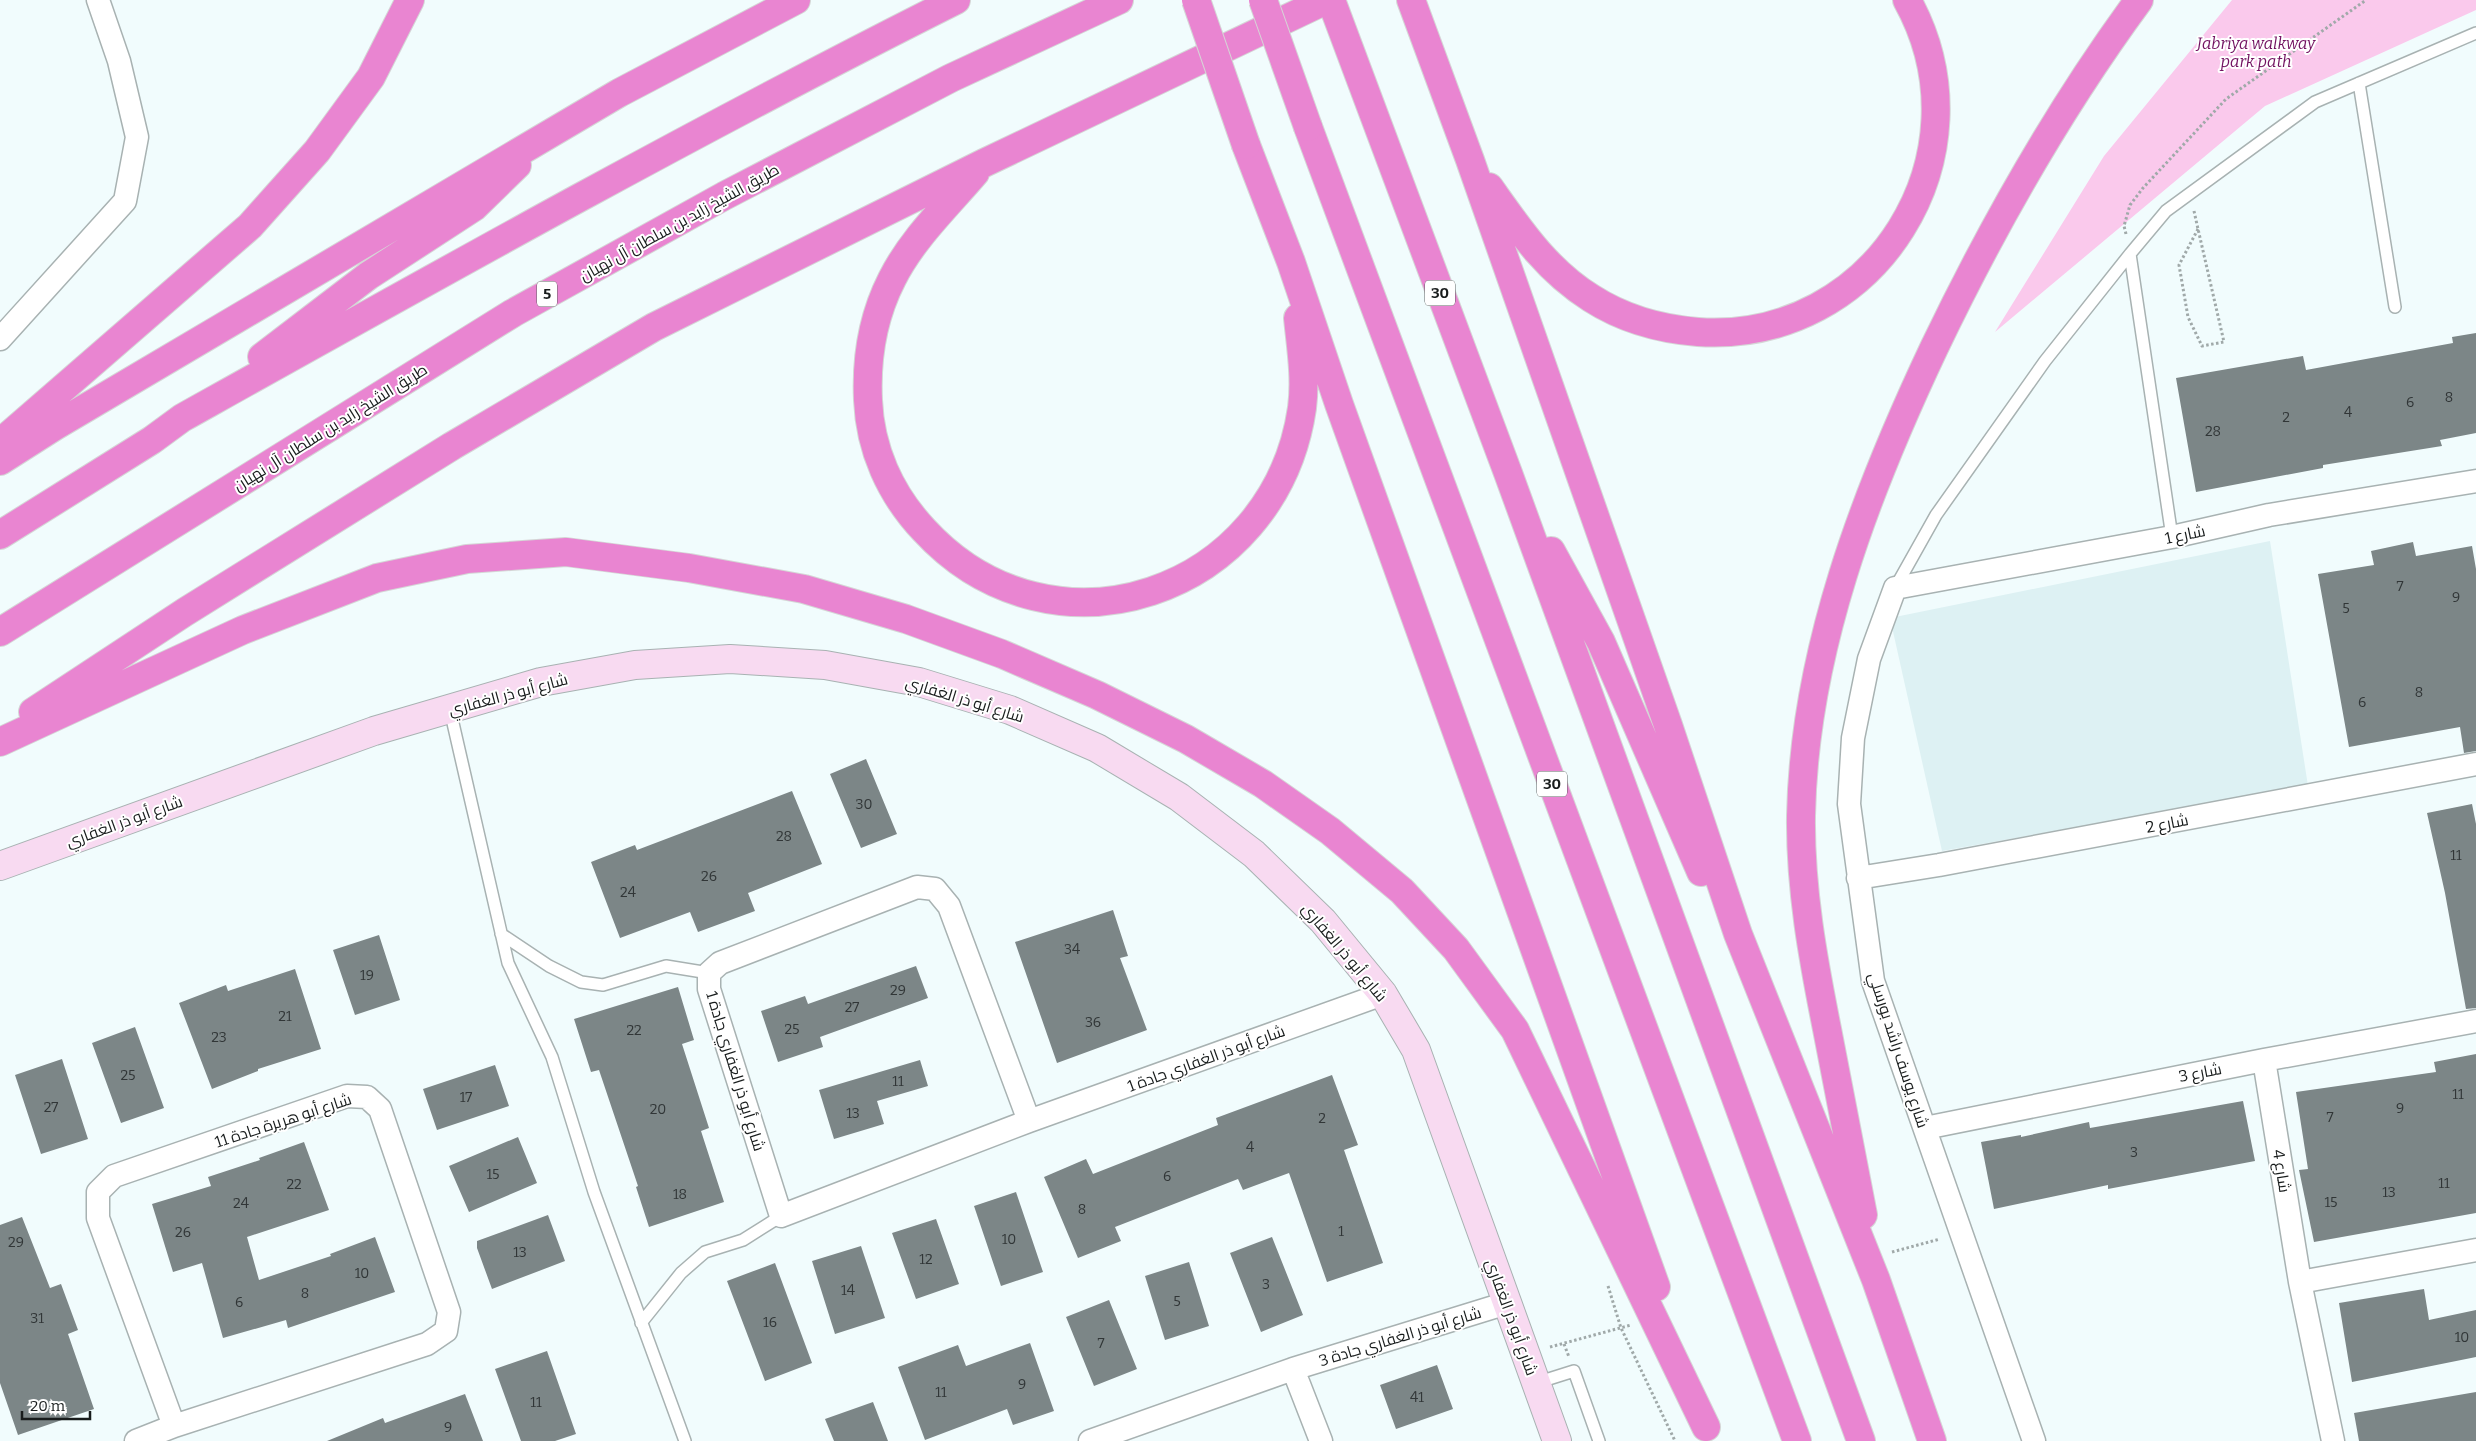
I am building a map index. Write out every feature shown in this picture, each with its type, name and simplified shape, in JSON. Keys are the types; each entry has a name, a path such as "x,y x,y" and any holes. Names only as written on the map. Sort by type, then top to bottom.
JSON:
{"highway":[{"path":"0,444 250,226 317,151 371,77 410,0"},
{"path":"0,461 55,426 619,92 796,0"},
{"path":"182,418 583,194 822,67 956,0"},
{"name":"طريق الشيخ زايد بن سلطان آل نهيان","path":"0,632 522,308 724,196 934,87 1119,0"},
{"path":"1196,0 1246,145 1291,262 1339,404 1709,1434"},
{"name":"30","path":"1263,0 1308,127 1797,1441"},
{"path":"0,733 193,607 452,446 654,327 984,163 1326,0"},
{"name":"30","path":"1331,0 1508,473 1861,1441"},
{"path":"1411,0 1470,160 1668,725 1738,934 1876,1280 1932,1441"},
{"path":"1470,160 1538,254 1570,284 1606,306 1668,328 1703,332 1752,330 1794,318 1836,297 1882,256 1906,221 1926,176 1932,156 1936,119 1934,78 1926,43 1907,0"},
{"path":"1876,1280 1819,988 1803,883 1801,818 1803,764 1812,703 1832,615 1857,534 1914,390 1995,225 2038,148 2139,0"},
{"path":"0,535 152,440 368,276 474,207 548,134"},
{"path":"984,163 924,233 892,279 871,334 867,373 868,406 874,441 886,476 916,522 962,564 999,584 1015,590 1038,597 1080,602 1117,599 1153,591 1171,585 1205,566 1252,523 1274,493 1283,474 1291,454 1302,407 1302,358 1291,262"},
{"path":"1508,473 1601,642 1702,875 1738,934"},
{"path":"0,742 243,630 377,578 467,559 566,552 689,568 804,589 906,618 1002,654 1097,695 1186,739 1263,784 1330,831 1402,891 1456,949 1515,1030 1709,1434"}],"street":[{"path":"1,334 124,201 136,137 120,61 98,0"},
{"name":"شارع 1","path":"1895,588 2172,537 2269,515 2476,481"},
{"name":"شارع يوسف راشد بورسلي","path":"1895,588 1869,659 1853,738 1849,804 1873,981 2034,1441"},
{"name":"شارع أبو ذر الغفاري","path":"0,866 374,731 550,680 635,665 730,659 825,665 928,684 1010,710 1097,748 1179,797 1254,854 1323,921 1383,994 1416,1050 1557,1441"},
{"name":"شارع 2","path":"1858,878 1939,866 2476,764"},
{"name":"شارع أبو ذر الغفاري جادة 1","path":"1029,1121 949,906 935,889 917,887 720,963 709,973 709,990 781,1216 1029,1121 1383,994"},
{"name":"شارع 3","path":"1925,1128 2264,1060 2476,1021"},
{"name":"شارع 4","path":"2264,1060 2300,1282 2333,1441"},
{"name":"شارع أبو هريرة جادة 11","path":"136,1441 174,1426 427,1344 446,1330 449,1312 446,1302 380,1110 367,1096 347,1096 114,1176 98,1192 98,1218 174,1426"},
{"path":"2300,1282 2476,1250"},
{"name":"شارع أبو ذر الغفاري جادة 3","path":"1090,1441 1293,1369 1507,1303"},
{"path":"1293,1369 1321,1441"}],"lane":[{"path":"1895,588 1936,514 2045,361 2166,211 2315,102 2476,33"},
{"path":"2359,83 2395,307"},
{"path":"2130,254 2172,537"},
{"path":"450,710 508,963 552,1057 594,1192 685,1441"},
{"path":"501,934 549,966 581,982 603,986 666,966 709,973"},
{"path":"641,1323 681,1273 706,1252 744,1240 781,1216"},
{"path":"1536,1383 1574,1371 1598,1441"}],"path":[{"path":"2130,254 2124,226 2130,205 2142,188 2226,99 2366,0"},
{"path":"2190,193 2224,342 2202,346 2188,317 2179,265 2198,229"},
{"path":"1892,1252 1960,1233"},
{"path":"1608,1285 1621,1328 1675,1441"},
{"path":"1525,1354 1621,1328"}],"shaded area":[{"path":"2270,541 2308,786 1942,851 1890,618"}],"green space":[{"name":"Jabriya walkway park path","path":"2232,0 2476,0 2476,10 2265,106 1995,332 2104,156"}],"building":[{"path":"2476,333 2476,433 2440,440 2442,446 2323,465 2323,468 2196,492 2176,378 2303,356 2306,370 2453,343 2452,337"},
{"path":"2413,542 2416,556 2472,546 2476,569 2476,751 2464,753 2460,727 2349,747 2318,574 2374,565 2371,551"},
{"path":"866,759 897,834 861,848 830,774"},
{"path":"792,791 822,864 748,893 755,911 698,932 690,912 620,938 591,862 635,845 637,850"},
{"path":"2472,804 2476,824 2476,1008 2466,1009 2445,893 2427,813"},
{"path":"1113,910 1128,956 1120,958 1147,1030 1057,1063 1015,942"},
{"path":"379,935 400,1000 355,1015 333,950"},
{"path":"916,966 928,998 820,1037 823,1047 778,1062 761,1011 805,996 808,1004"},
{"path":"295,969 321,1049 258,1069 258,1071 212,1089 179,1003 226,985 228,991"},
{"path":"678,987 694,1040 682,1044 709,1128 701,1131 724,1202 649,1227 636,1187 638,1186 599,1070 591,1072 574,1019"},
{"path":"135,1027 164,1108 121,1123 92,1043"},
{"path":"2476,1054 2476,1213 2314,1242 2299,1170 2308,1169 2296,1092 2436,1072 2434,1062"},
{"path":"62,1059 88,1139 41,1154 15,1075"},
{"path":"920,1060 928,1086 877,1101 884,1124 834,1139 819,1090"},
{"path":"495,1065 509,1106 437,1130 423,1089"},
{"path":"1332,1075 1358,1145 1344,1150 1383,1263 1327,1282 1289,1173 1243,1190 1238,1179 1115,1227 1121,1241 1078,1258 1044,1177 1086,1159 1093,1174 1218,1125 1216,1118"},
{"path":"2243,1101 2255,1161 2108,1189 2108,1185 1994,1209 1981,1142 2021,1135 2021,1137 2089,1122 2090,1128"},
{"path":"518,1137 537,1183 469,1212 449,1166"},
{"path":"304,1142 329,1210 247,1237 259,1280 331,1256 330,1254 375,1237 395,1292 288,1328 286,1320 223,1338 202,1263 173,1272 152,1204 211,1186 208,1177 260,1160 259,1158"},
{"path":"1016,1192 1043,1272 1001,1286 974,1206"},
{"path":"548,1215 565,1261 492,1289 477,1248 477,1241"},
{"path":"22,1217 50,1288 61,1284 78,1330 68,1334 94,1409 18,1435 0,1383 0,1225"},
{"path":"936,1219 959,1284 916,1299 892,1233"},
{"path":"1272,1237 1303,1315 1261,1332 1230,1253"},
{"path":"861,1246 885,1318 835,1334 812,1261"},
{"path":"1189,1262 1209,1326 1165,1340 1145,1276"},
{"path":"775,1263 812,1363 765,1381 727,1281"},
{"path":"2424,1289 2429,1320 2476,1310 2476,1357 2352,1382 2339,1303"},
{"path":"1109,1300 1137,1369 1094,1386 1066,1317"},
{"path":"1030,1343 1054,1411 1013,1425 1007,1409 925,1440 898,1367 958,1345 966,1366"},
{"path":"547,1351 576,1434 555,1441 521,1441 495,1369"},
{"path":"1437,1365 1453,1409 1396,1429 1380,1385"},
{"path":"2476,1392 2476,1441 2359,1441 2354,1413"},
{"path":"465,1394 483,1441 327,1441 383,1418 385,1423"},
{"path":"873,1402 888,1441 834,1441 825,1419"}]}
